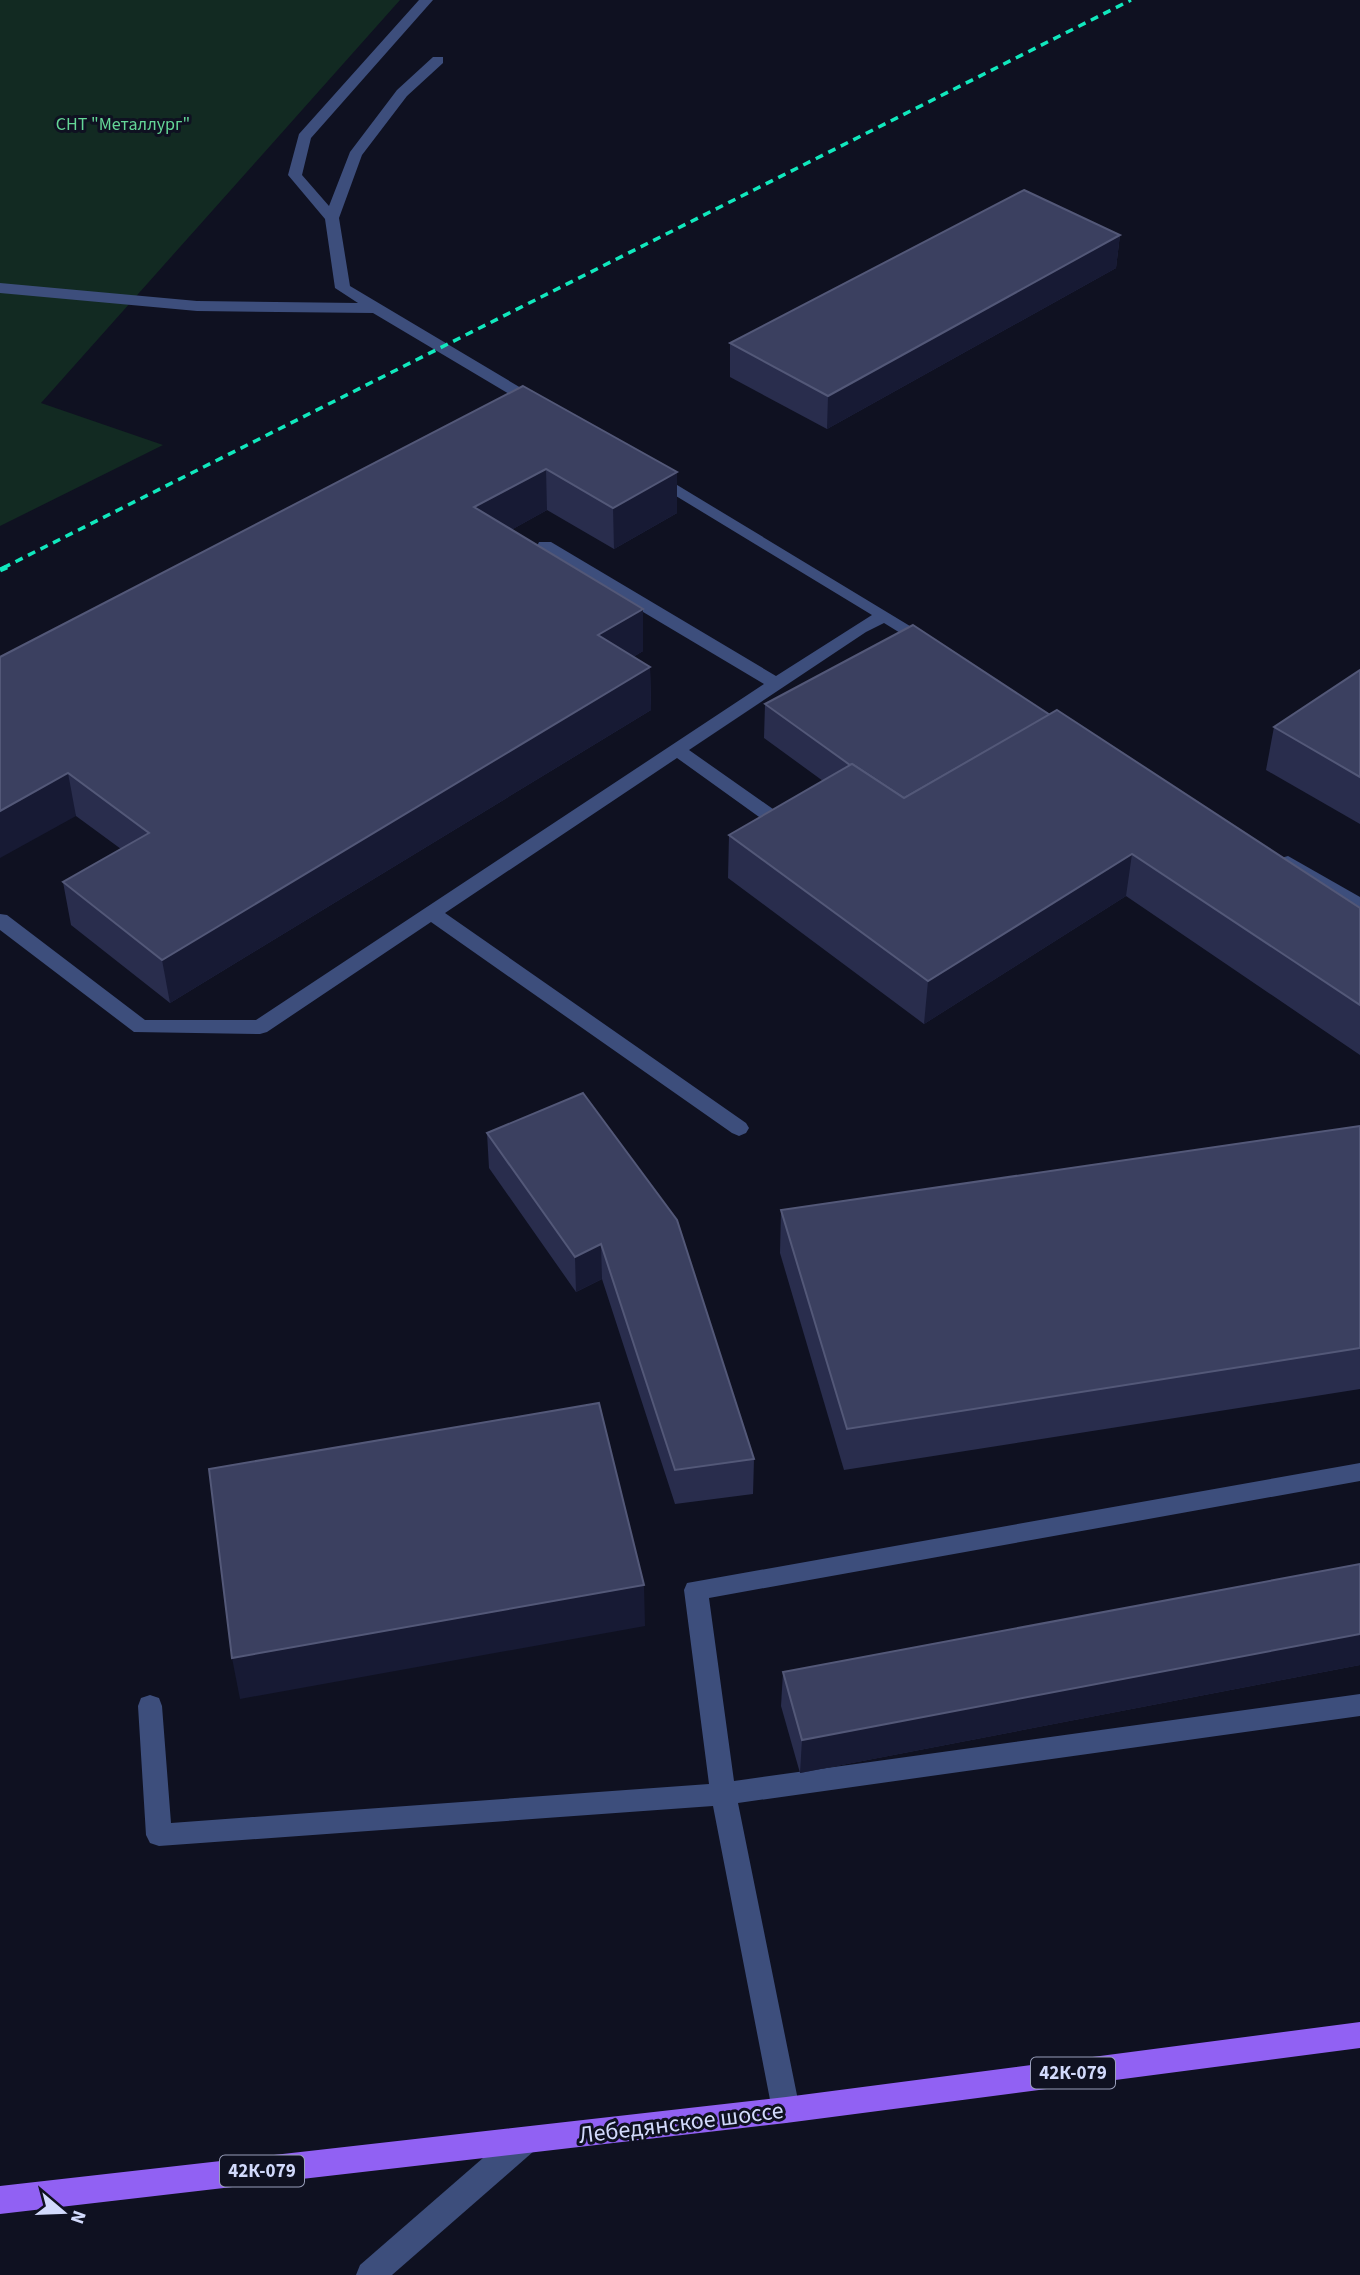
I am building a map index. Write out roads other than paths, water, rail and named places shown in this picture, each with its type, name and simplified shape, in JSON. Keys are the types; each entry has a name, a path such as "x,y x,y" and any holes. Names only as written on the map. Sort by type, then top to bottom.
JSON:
{"main road":[{"name":"Лебедянское шоссе","path":"0,2200 786,2110 1360,2035"}],"street":[{"path":"332,218 295,175 304,137 426,0"},
{"path":"438,60 402,93 355,155 332,218 343,288 553,414"},
{"path":"0,288 197,306 377,308"},
{"path":"636,464 944,652"},
{"path":"545,546 776,683"},
{"path":"0,920 141,1027 260,1027 776,683 860,628 884,616"},
{"path":"677,750 792,831"},
{"path":"1277,855 1360,906"},
{"path":"431,913 739,1128"},
{"path":"786,2110 723,1794 696,1590 1360,1472"},
{"path":"150,1706 159,1835 723,1794 1360,1704"},
{"path":"370,2275 524,2141"}],"railway":[{"path":"3,568 1131,0"},
{"path":"0,570 7,567"}],"park label":[{"name":"СНТ \"Металлург\"","path":"123,124"}]}
